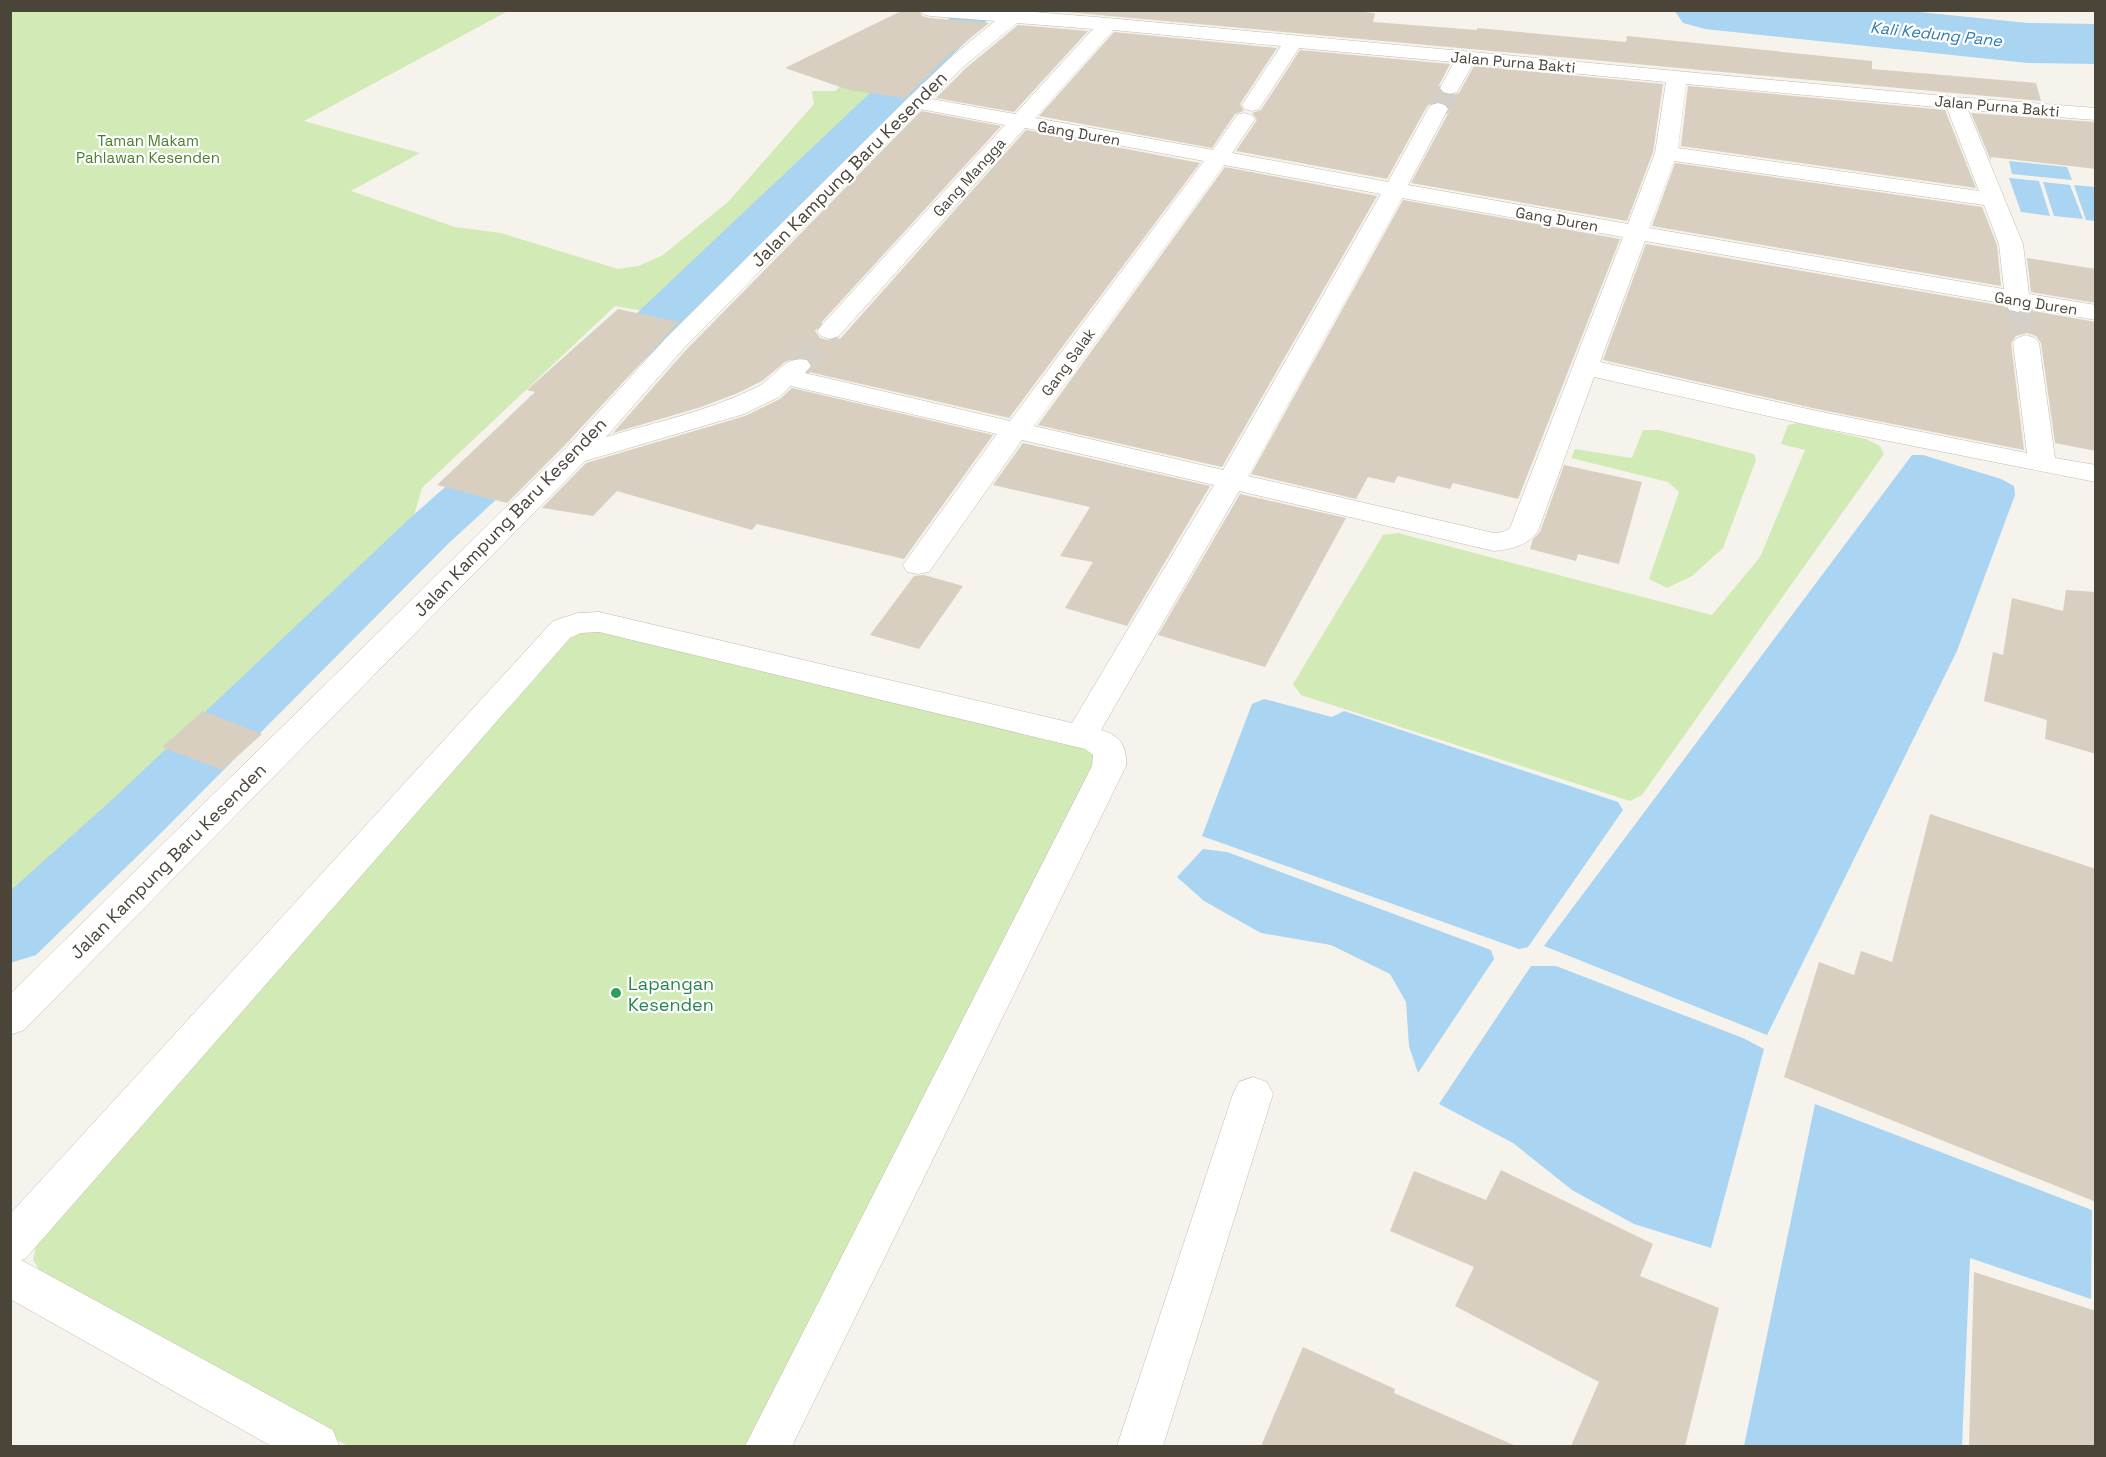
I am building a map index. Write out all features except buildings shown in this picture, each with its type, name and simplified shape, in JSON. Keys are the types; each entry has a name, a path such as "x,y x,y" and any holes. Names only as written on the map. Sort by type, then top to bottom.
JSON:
{"street":[{"name":"Jalan Purna Bakti","path":"930,10 1108,24 1677,78 2096,114"},
{"name":"Jalan Kampung Baru Kesenden","path":"10,1018 574,455 675,343 915,102 957,62 1012,17"},
{"name":"Gang Mangga","path":"830,331 1108,24"},
{"name":"Gang Salak","path":"918,565 1005,441 1016,430 1218,158 1294,41"},
{"path":"1450,88 1466,58"},
{"path":"574,455 718,414 770,391 793,372 1016,430 1494,542 1506,541 1519,536 1523,531 1666,153 1677,78"},
{"name":"Gang Duren","path":"915,102 2018,302 2096,312"},
{"path":"1955,103 2011,244 2018,302"},
{"path":"1081,735 1232,481 1396,190 1438,109"},
{"path":"1666,153 1994,200"},
{"path":"2026,343 2042,464"},
{"path":"1585,367 1817,419 2096,474"},
{"path":"10,1245 559,631 568,626 588,621 599,622 1096,740 1110,751 1109,766 768,1446"},
{"path":"1140,1446 1253,1094"},
{"path":"10,1276 316,1446"}],"green space":[{"name":"Taman Makam Pahlawan Kesenden","path":"11,11 508,11 304,121 420,153 351,191 455,227 501,233 618,269 638,266 663,255 729,201 814,104 812,91 835,91 850,78 923,53 649,312 615,306 422,488 407,539 11,910"},
{"path":"1797,423 1866,439 1880,446 1884,454 1642,795 1630,801 1301,695 1293,684 1383,535 1398,533 1712,615 1760,557 1805,450 1781,444 1788,425"},
{"path":"1643,430 1659,430 1754,454 1756,460 1723,548 1692,576 1667,588 1649,579 1679,492 1668,482 1571,458 1575,449 1632,458"},
{"name":"Lapangan Kesenden","path":"587,627 1090,746 1099,765 752,1446 348,1446 45,1279 33,1260 37,1241 567,634"}],"water":[{"path":"2009,161 2067,167 2072,180 2012,174"},
{"path":"2009,178 2039,181 2050,216 2021,212"},
{"path":"2043,182 2070,185 2083,219 2054,216"},
{"path":"2074,185 2095,187 2095,221 2086,220"},
{"path":"1912,455 1923,455 2001,479 2014,486 2015,495 1957,651 1767,1035 1544,946"},
{"path":"1264,699 1332,717 1344,711 1618,802 1623,810 1528,947 1519,949 1202,836 1252,704"},
{"path":"1203,849 1227,852 1491,950 1494,959 1418,1073 1409,1046 1406,1002 1390,974 1331,945 1261,933 1204,901 1177,877"},
{"path":"1531,966 1556,966 1743,1038 1764,1049 1711,1248 1634,1224 1572,1190 1513,1143 1439,1104"},
{"path":"1815,1104 2092,1210 2091,1299 1970,1258 1962,1446 1744,1446"}],"waterway":[{"path":"10,935 138,815 429,531 584,391 980,10"},
{"name":"Kali Kedung Pane","path":"1705,10 2028,43 2096,44"}],"tunnel":[{"path":"1438,109 1450,88"},
{"path":"2018,305 2026,343"},
{"path":"798,366 830,331"}],"place":[{"name":"Lapangan Kesenden","path":"616,993"}]}
